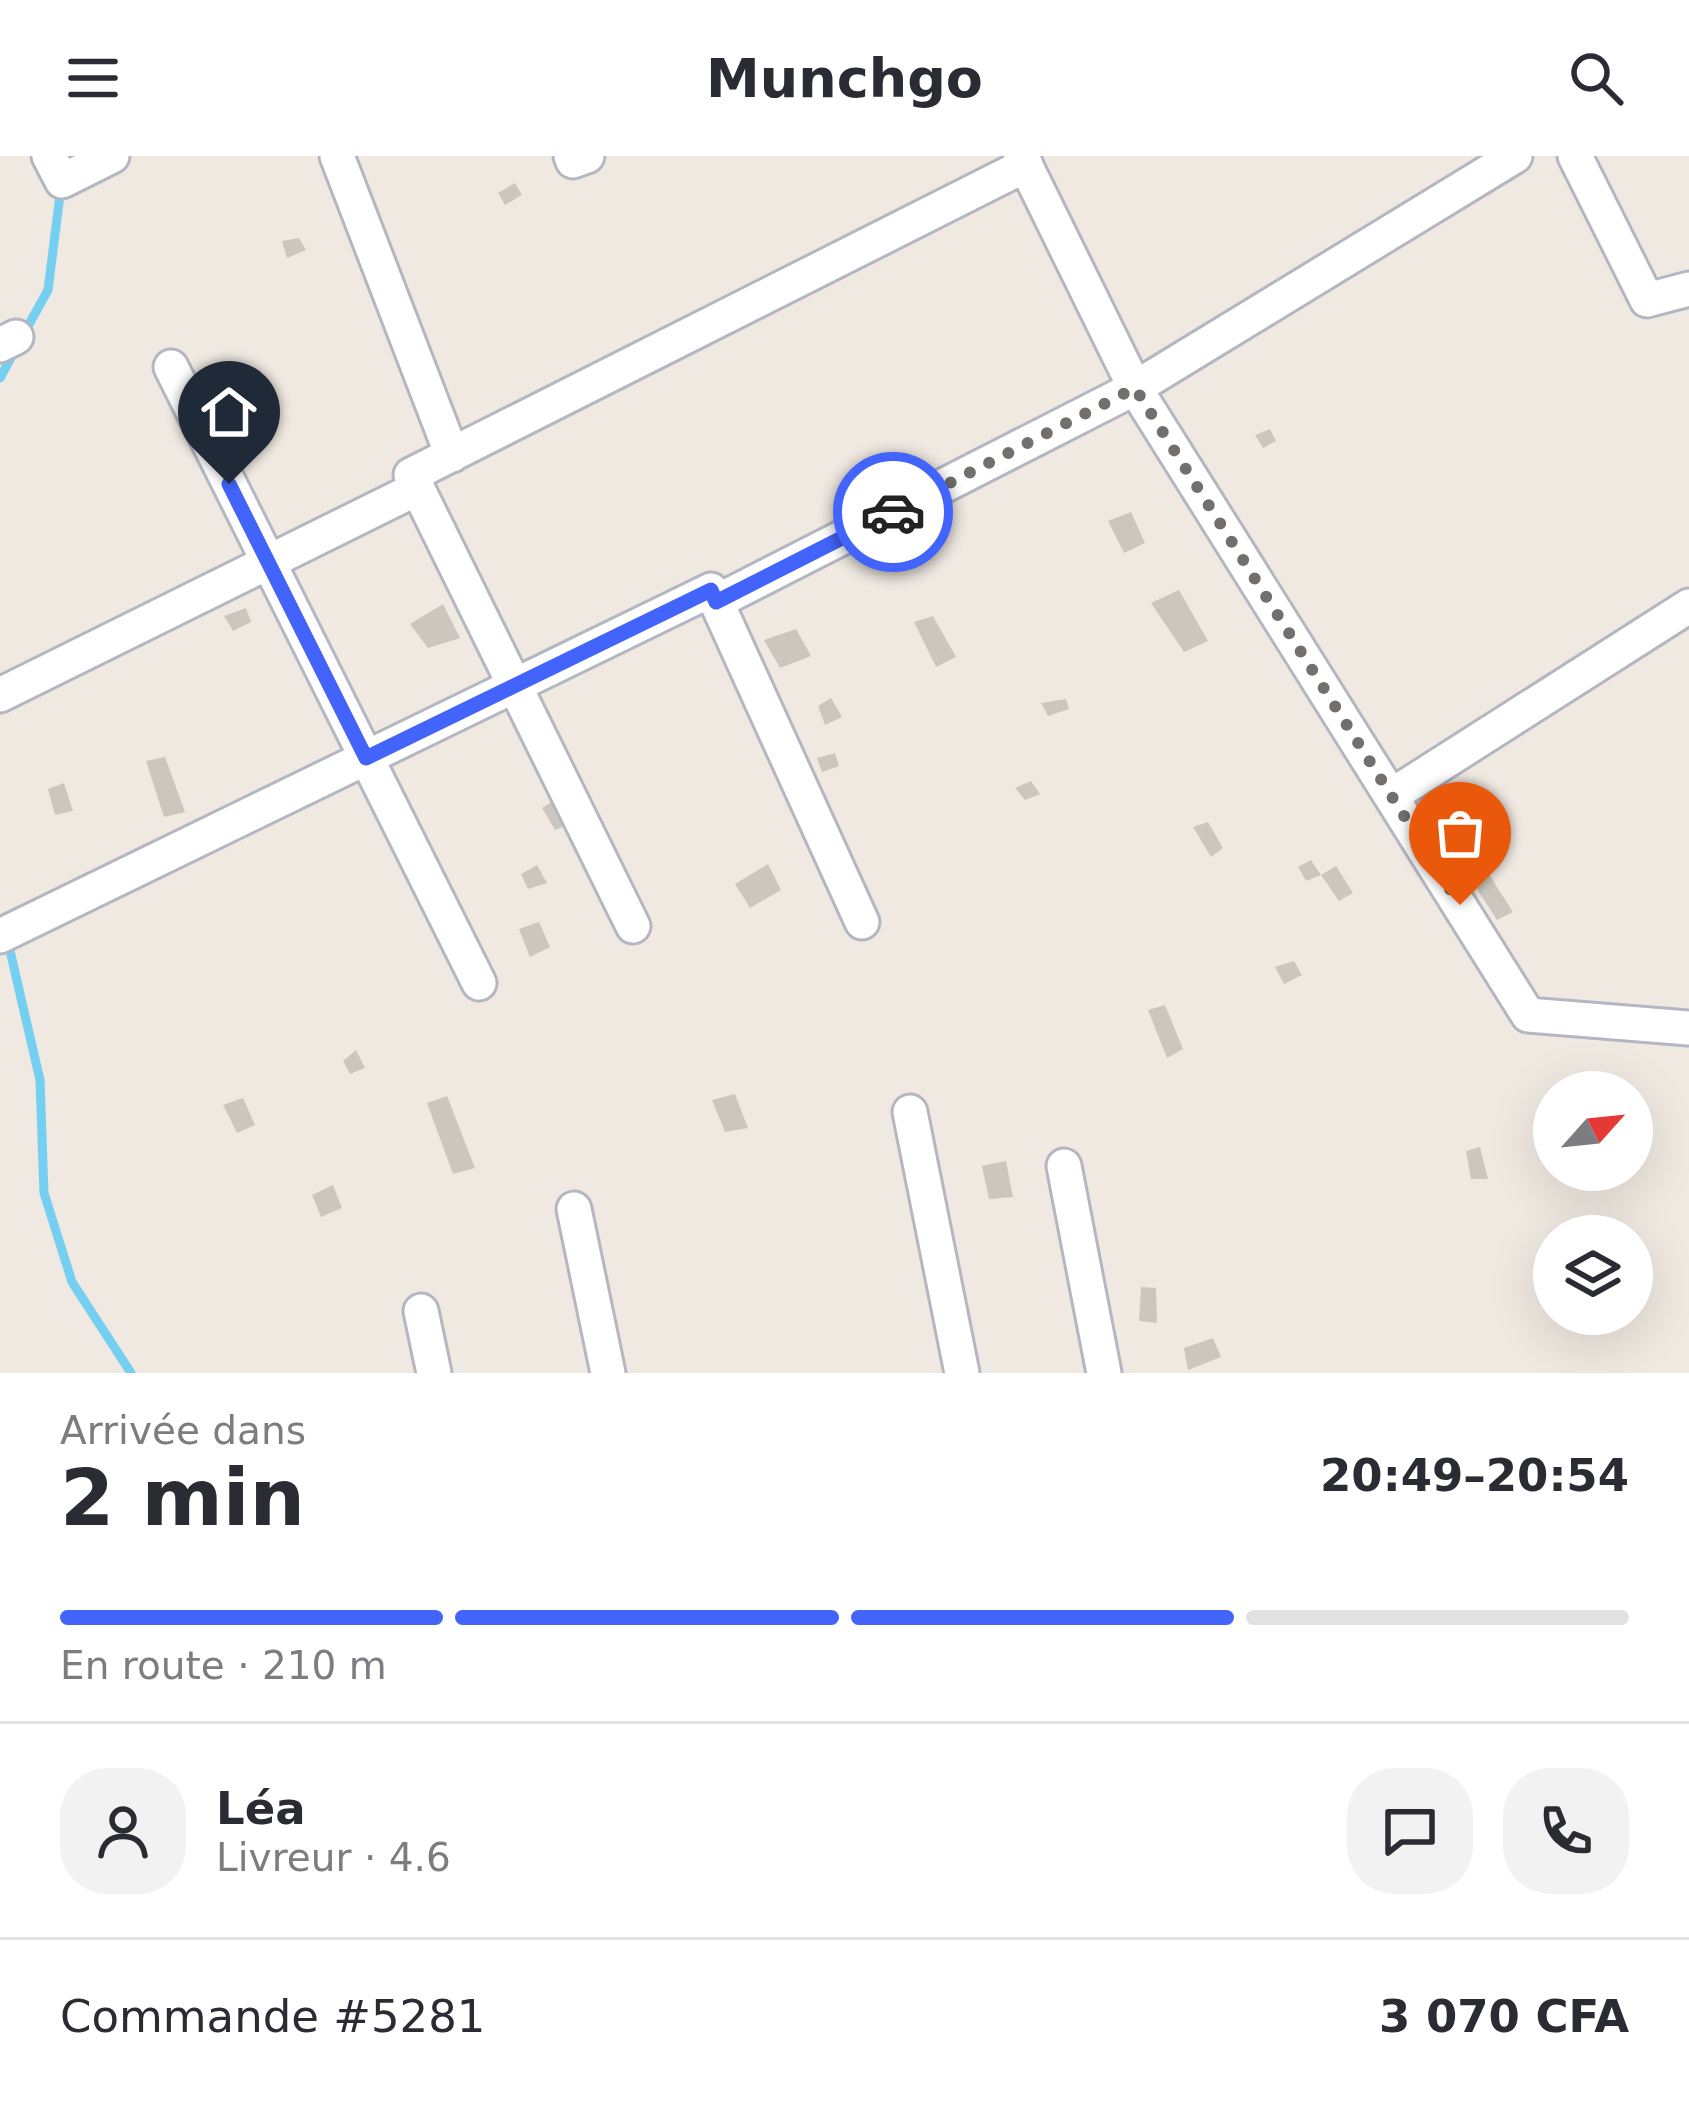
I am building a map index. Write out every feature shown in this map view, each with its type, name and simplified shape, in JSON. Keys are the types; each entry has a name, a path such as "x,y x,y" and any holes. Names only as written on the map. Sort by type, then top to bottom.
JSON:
{"street":[{"path":"49,156 62,181 112,156"},
{"path":"337,156 452,455"},
{"path":"571,156 573,161 587,156"},
{"path":"716,602 1135,388 1515,156"},
{"path":"1575,156 1648,301 1689,289"},
{"path":"633,926 412,476 1023,160 1135,388 1528,1015 1689,1028"},
{"path":"171,367 479,983"},
{"path":"0,695 418,488"},
{"path":"0,936 711,590 862,922"},
{"path":"1391,796 1689,605"},
{"path":"910,1112 962,1373"},
{"path":"1064,1166 1104,1373"},
{"path":"574,1209 608,1373"},
{"path":"421,1311 434,1373"}],"building":[{"path":"515,183 522,195 505,205 498,193"},
{"path":"299,238 306,250 287,258 282,241"},
{"path":"1270,429 1276,441 1263,448 1255,435"},
{"path":"1131,512 1145,543 1124,553 1108,521"},
{"path":"1179,590 1208,641 1184,652 1151,603"},
{"path":"443,604 460,638 428,648 410,624"},
{"path":"246,608 251,622 233,631 224,616"},
{"path":"933,616 956,657 936,667 914,622"},
{"path":"796,629 811,656 780,668 764,640"},
{"path":"831,698 842,717 825,725 818,706"},
{"path":"1066,699 1069,709 1048,716 1041,703"},
{"path":"835,753 839,766 822,772 817,758"},
{"path":"165,757 185,812 164,817 146,761"},
{"path":"1031,781 1040,794 1025,800 1015,788"},
{"path":"64,783 73,811 55,815 48,789"},
{"path":"556,799 570,824 555,830 542,808"},
{"path":"1208,822 1223,848 1211,857 1193,827"},
{"path":"1311,860 1321,875 1306,881 1298,867"},
{"path":"768,864 781,890 750,908 735,884"},
{"path":"537,865 547,883 528,889 521,874"},
{"path":"1483,865 1513,912 1497,920 1468,875"},
{"path":"1336,866 1353,893 1339,901 1321,875"},
{"path":"539,922 550,947 530,957 519,929"},
{"path":"1294,961 1302,975 1284,984 1275,967"},
{"path":"1165,1005 1183,1049 1167,1058 1148,1010"},
{"path":"356,1050 365,1068 350,1074 343,1061"},
{"path":"735,1094 748,1128 725,1132 712,1100"},
{"path":"447,1096 475,1168 453,1174 427,1103"},
{"path":"243,1098 255,1125 237,1133 223,1105"},
{"path":"1480,1147 1488,1179 1471,1179 1466,1151"},
{"path":"1006,1161 1013,1197 989,1199 982,1166"},
{"path":"333,1185 342,1208 321,1217 312,1195"},
{"path":"1141,1287 1156,1288 1157,1323 1139,1321"},
{"path":"1213,1338 1221,1357 1188,1370 1184,1348"}],"waterway":[{"path":"22,337 48,290 61,187"},
{"path":"0,378 14,352"},
{"path":"8,942 40,1080 44,1193 72,1282 131,1373"}],"way so far":[{"path":"893,512 1135,388 1460,905"}],"route":[{"path":"229,484 366,758 711,590 716,602 893,512"}]}
